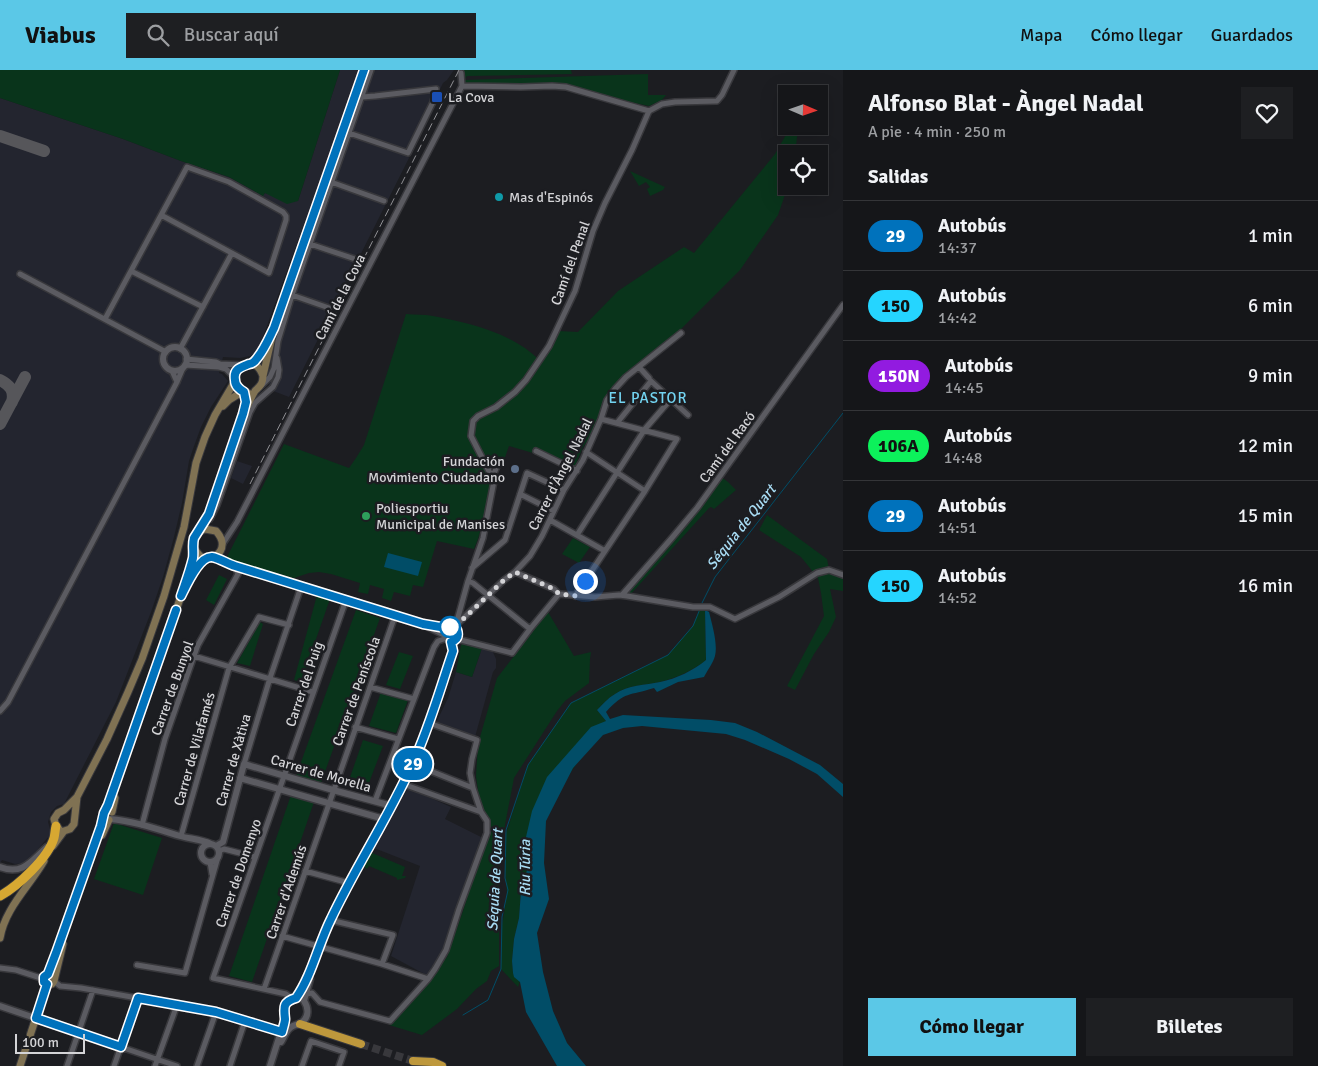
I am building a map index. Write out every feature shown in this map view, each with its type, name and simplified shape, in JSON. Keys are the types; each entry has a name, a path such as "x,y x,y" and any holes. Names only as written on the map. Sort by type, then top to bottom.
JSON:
{"highway":[{"path":"0,896 10,891 42,858 52,843 56,826"},
{"path":"297,1024 361,1044"},
{"path":"412,1060 433,1062 442,1066"}],"main road":[{"path":"243,414 258,389 263,376 274,328 364,70"},
{"path":"77,797 74,824 70,829 59,829 54,819 58,813 64,810 77,797 107,739 142,659 179,545 196,464 204,438 238,369 248,365 258,357 274,328"},
{"path":"248,365 259,368 263,376"},
{"path":"54,980 64,939 113,804 139,717 192,563 193,542 196,534 210,517 243,414 246,402 243,392 239,389 234,379"},
{"path":"214,415 229,400 243,392 252,393 258,389"},
{"path":"181,596 196,568 221,548 222,539 216,532 210,517"},
{"path":"198,533 205,529 216,532"},
{"path":"194,548 201,557 210,558"},
{"path":"64,810 70,812 74,818"},
{"path":"20,1066 36,1018 46,979 101,826 109,815"},
{"path":"0,935 13,905 36,876 64,830"},
{"path":"46,979 52,975 54,980"}],"street":[{"path":"258,389 270,377 274,368 278,341 292,295 371,70"},
{"path":"461,73 462,86 566,87 649,111 668,103 717,101 734,70"},
{"name":"Camí de la Cova","path":"221,548 237,522 462,86"},
{"path":"349,133 408,153 433,102 436,89 362,96"},
{"name":"Camí del Penal","path":"494,480 471,436 474,421 478,416 496,407 515,392 526,380 549,346 575,291 593,231 649,111"},
{"path":"105,319 187,167 229,182 283,212 286,220 268,273 161,216"},
{"path":"331,182 384,200"},
{"path":"310,244 355,259"},
{"path":"180,349 232,253"},
{"path":"131,271 203,307"},
{"path":"20,274 166,352"},
{"path":"292,295 330,308"},
{"name":"Camí del Racó","path":"622,595 697,508 843,305"},
{"name":"Carrer d'Àngel Nadal","path":"456,627 530,556 586,452 601,419 607,400 615,389 626,377 681,333"},
{"path":"1,710 21,679 177,382 184,364 183,351 172,348 166,352 163,359 177,382"},
{"path":"210,517 217,505 250,412 255,403 273,388 278,377 279,370 276,352"},
{"path":"184,364 216,362 220,364 248,365"},
{"path":"172,371 180,370 184,364"},
{"path":"184,364 226,369 234,379"},
{"path":"639,367 650,380 688,415"},
{"path":"617,422 650,380"},
{"path":"577,535 645,429 671,399"},
{"path":"576,596 645,491 677,438 601,419"},
{"path":"536,451 576,471"},
{"path":"586,452 645,491"},
{"path":"270,1066 282,1032 286,1004 289,1000 294,999 305,984 330,920 367,848 392,806 413,764 429,724 453,651 454,640 458,633 456,627 468,581 483,538 498,464"},
{"path":"472,568 505,540 527,473 564,490"},
{"path":"520,494 554,511"},
{"path":"550,520 605,551"},
{"path":"216,532 231,530"},
{"path":"221,548 224,562"},
{"path":"210,558 423,624 446,628 456,627"},
{"name":"Carrer de Bunyol","path":"142,825 165,740 194,656 198,645 238,574 235,566"},
{"path":"515,572 554,589 559,594 595,597 622,595 710,607 735,619 779,597 817,573 829,570 843,575"},
{"path":"468,581 530,629"},
{"name":"Carrer de Xàtiva","path":"216,850 223,842 270,678 301,587"},
{"path":"423,624 443,636 446,641 454,640 512,653 559,594"},
{"name":"Carrer del Puig","path":"284,776 346,600"},
{"name":"Carrer de Peníscola","path":"329,803 395,616"},
{"name":"Carrer de Vilafamés","path":"181,836 229,668 259,617 289,625"},
{"path":"375,801 434,647 443,636 446,628"},
{"path":"194,656 313,692"},
{"path":"370,687 414,699"},
{"path":"306,994 312,993 320,1002 390,1021 428,979 446,950 461,901 487,833 487,821 481,812 470,773 476,740 429,724"},
{"path":"355,727 398,739"},
{"name":"Carrer de Morella","path":"244,764 392,806"},
{"path":"413,764 473,788"},
{"name":"Carrer de Domenyo","path":"264,989 213,978 284,776"},
{"name":"Carrer de Morella","path":"240,778 384,819"},
{"path":"403,784 481,812"},
{"name":"Carrer d'Ademús","path":"264,989 329,803"},
{"path":"109,815 191,839 204,841 216,850"},
{"path":"191,839 198,843 202,849 204,860 215,861 216,850"},
{"path":"0,867 20,869 28,865 52,843"},
{"path":"202,849 206,845 216,850 224,849 255,857"},
{"path":"137,964 185,973 213,876 216,850"},
{"path":"210,862 213,876"},
{"path":"305,870 349,883"},
{"path":"330,920 393,935 382,964"},
{"path":"282,936 428,979"},
{"path":"0,968 7,968 46,979"},
{"path":"275,1052 289,1028 304,1021 307,1016 307,1005 304,1001 309,984 310,970"},
{"path":"54,980 60,986 216,1012 282,1032"},
{"path":"264,989 286,994 294,999"},
{"path":"67,1066 93,990"},
{"path":"114,1066 138,998"},
{"path":"155,1066 176,1005"},
{"path":"0,1006 177,1066"},
{"path":"197,1066 216,1012"},
{"path":"230,1066 245,1021"},
{"path":"302,1066 311,1040 344,1052 339,1066"}],"shaded area":[{"path":"340,70 358,70 260,345 254,354 250,356 240,358 223,357 219,373 228,381 211,407 193,449 189,461 182,503 163,577 116,702 64,804 57,806 51,812 48,822 50,835 26,863 15,864 2,860 0,863 0,98 229,177 263,195 265,193 298,201"},
{"path":"370,70 454,70 443,83 408,156 409,158 289,397 268,389 278,336"},
{"path":"237,461 252,466 243,484 231,478"},
{"path":"482,648 492,650 496,659 496,668 493,672 475,737 436,723 448,698 456,672 472,677"},
{"path":"408,788 451,807 445,819 483,838 444,951 428,976 391,956 420,866 374,848"}],"green space":[{"path":"0,70 340,70 298,201 287,204 265,193 263,196 229,177 0,98"},
{"path":"463,70 571,70 572,74 467,76 464,80 648,74 648,95 666,95 662,100 649,106 569,86 463,83"},
{"path":"786,135 797,135 796,145 780,145"},
{"path":"778,149 778,195 785,195 778,215 740,270 643,365 625,375 613,387 604,402 599,417 575,466 573,467 535,449 533,453 509,446 503,463 495,460 491,472 485,464 488,470 484,480 494,481 474,549 437,541 423,587 413,585 410,596 394,592 391,601 382,598 384,589 370,585 368,594 358,592 360,583 331,574 309,573 294,578 226,559 284,444 349,468 364,445 406,314 430,315 490,330 529,351 539,360 526,380 507,399 527,382 558,331 578,332 618,291 684,247 694,253"},
{"path":"630,171 665,187 663,190 650,196 647,189 650,187 646,182 639,186"},
{"path":"720,476 736,490 714,509 709,508 629,596 622,595 671,539"},
{"path":"767,515 827,559 829,569 843,576 843,591 830,589 836,617 795,690 787,686 824,616 821,593 818,578 801,557 759,530"},
{"path":"573,538 590,547 579,563 562,554"},
{"path":"219,575 227,579 214,605 206,600"},
{"path":"317,595 330,599 301,682 294,680"},
{"path":"700,608 705,610 706,660 678,676 660,682 625,689 606,701 597,710 606,721 526,837 527,871 521,891 512,961 513,973 520,981 518,987 501,969 502,926 507,895 505,867 506,834 528,765 571,703 668,655 693,626"},
{"path":"356,610 380,618 321,783 296,776"},
{"path":"548,612 574,656 591,652 589,683 565,701 557,711 514,778 499,856 499,966 491,971 487,981 476,989 457,1009 422,1035 389,1025 447,957 487,833 487,821 481,812 476,776 478,744 497,678"},
{"path":"260,622 263,624 250,666 237,663"},
{"path":"465,642 482,648 472,677 456,672 461,645"},
{"path":"399,652 413,656 400,689 386,685"},
{"path":"381,692 408,700 396,733 369,726"},
{"path":"363,740 383,746 367,788 348,783"},
{"path":"291,795 314,802 252,982 229,976"},
{"path":"114,823 162,838 143,895 94,879"},
{"path":"370,852 405,867 402,876 406,876 405,878 397,880 397,878 369,866 367,869 362,865"}],"water":[{"path":"388,553 422,562 418,576 384,567"},
{"path":"705,610 709,612 716,651 704,677 678,682 657,692 654,688 623,697 606,712 610,719 623,715 735,723 757,732 820,765 843,784 843,797 817,774 789,759 726,734 642,726 623,728 603,735 573,768 546,821 544,863 549,899 537,933 543,972 553,1011 567,1043 586,1066 557,1066 526,1012 520,982 514,977 513,973 514,939 519,918 521,891 527,870 526,837 532,811 547,777 591,727 606,721 597,710 608,699 625,689 666,681 690,671 706,660"}],"waterway":[{"name":"Séquia de Quart","path":"701,605 715,577 843,413"},
{"name":"Séquia de Quart","path":"463,1015 488,1000 501,969 502,917 508,890 505,878 506,830 528,765 571,703 668,655 693,626 700,609"}],"taxiway":[{"path":"0,136 44,151"},
{"path":"0,424 25,377"},
{"path":"0,380 11,389 13,395 12,402"}],"tunnel":[{"path":"361,1044 413,1061"}],"railway":[{"path":"250,484 459,70"}],"bus line":[{"name":"29","path":"176,610 56,953 48,974 44,977 44,982 47,984 36,1018 121,1047 138,998 216,1012 282,1032 286,1004 289,1000 296,998 305,984 330,920 413,764 429,724 453,651 451,642 457,639 458,636 457,630 453,627 446,628 423,624 235,566 212,557 202,562 196,568 181,596 192,563 194,538 209,514 232,450 246,402 244,392 236,386 234,377 238,369 251,364 258,357 274,328 364,70"}],"place":[{"name":"La Cova","path":"437,97"},
{"name":"Mas d'Espinós","path":"499,197"},
{"name":"Fundación Movimiento Ciudadano","path":"515,469"},
{"name":"Poliesportiu Municipal de Manises","path":"366,516"}],"district":[{"name":"EL PASTOR","path":"648,398"}],"route":[{"path":"450,627 455,628 504,580 515,572 554,589 559,594 576,596 585,581"}],"water label":[{"name":"Riu Túria","path":"525,868"}]}
